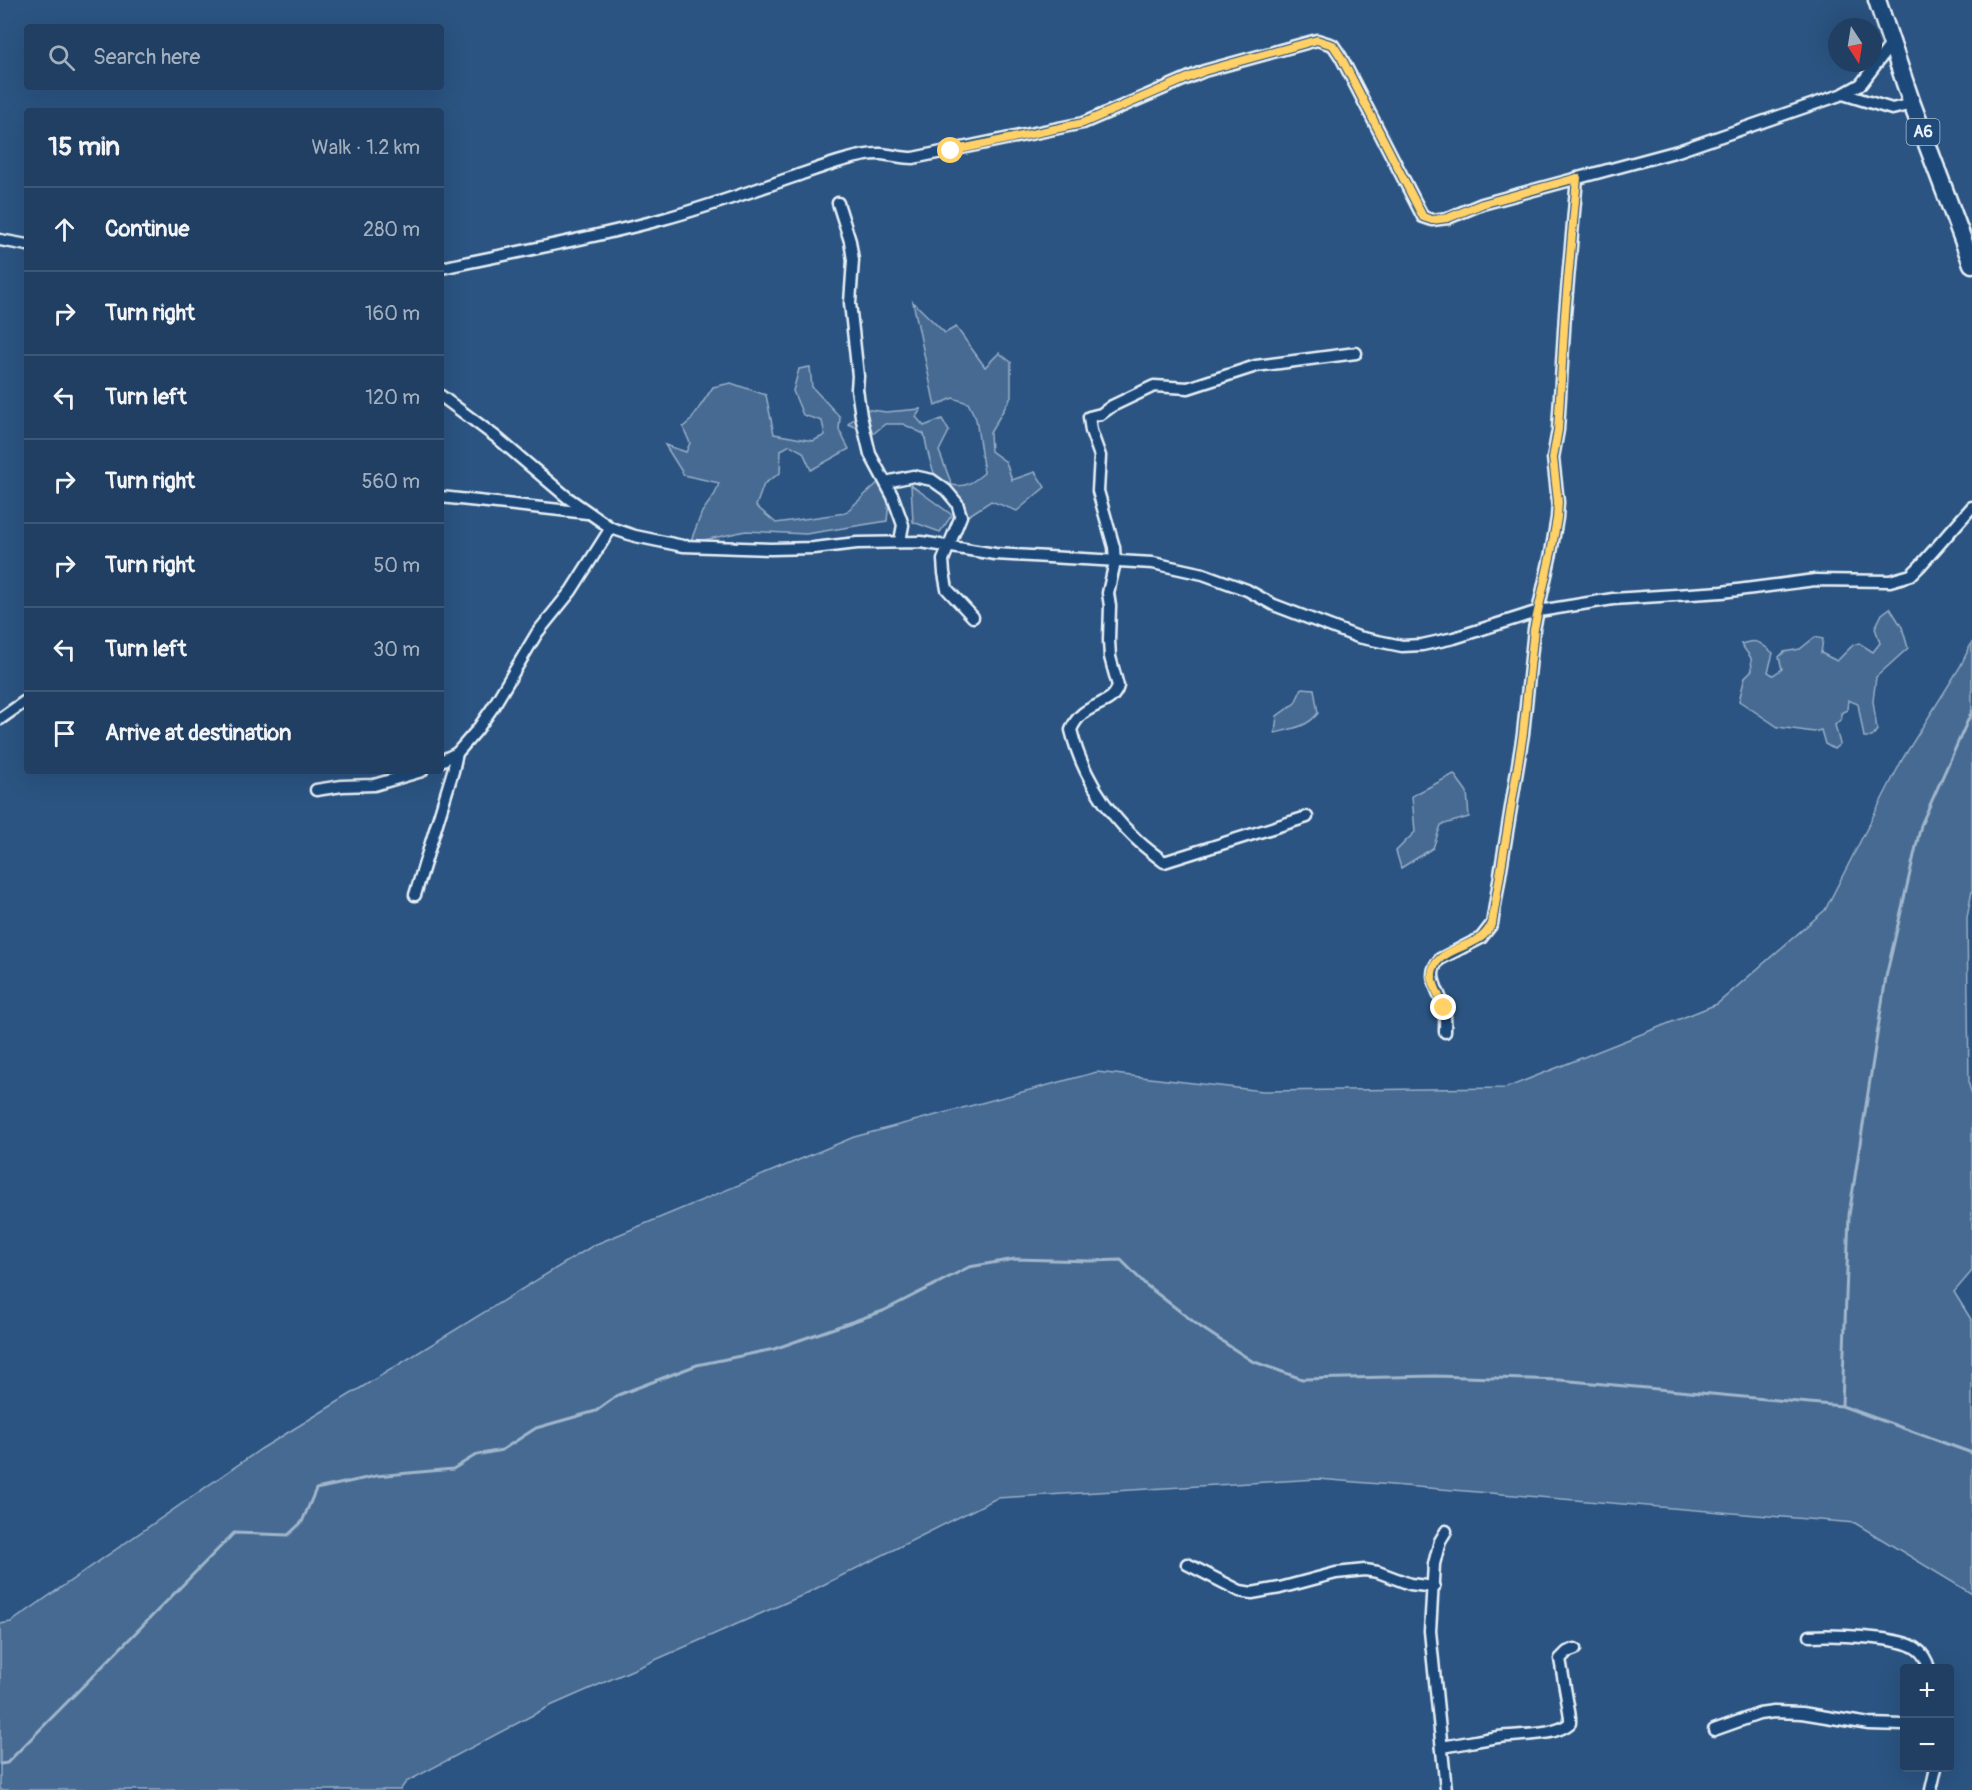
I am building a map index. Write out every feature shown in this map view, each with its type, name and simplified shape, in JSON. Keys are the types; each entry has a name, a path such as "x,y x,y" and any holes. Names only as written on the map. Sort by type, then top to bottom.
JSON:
{"main road":[{"name":"A6","path":"1877,0 1912,104 1972,264"}],"street":[{"path":"444,267 663,219 710,206 825,166 866,156 882,154 896,158 913,158 1083,123 1204,71 1317,40 1333,45 1341,57 1423,217 1432,220 1448,218 1482,204 1694,146 1844,94 1861,84 1892,43"},
{"path":"1844,94 1893,109 1912,104"},
{"path":"1445,1032 1444,1008 1432,979 1432,971 1440,959 1481,938 1492,924 1523,734 1531,650 1557,518 1558,502 1553,458 1558,430 1577,178"},
{"path":"838,203 850,241 853,260 850,303 861,416 870,454 893,497 903,525 900,541"},
{"path":"0,240 24,244"},
{"path":"1307,817 1164,862 1132,836 1098,796 1071,730 1080,715 1098,703 1107,701 1116,693 1118,686 1110,657 1108,592 1115,562 1114,547 1098,491 1100,466 1098,448 1091,431 1089,417 1101,414 1112,406 1154,386 1188,388 1256,366 1356,353"},
{"path":"444,398 496,437 568,498 611,528 635,536 683,546 771,549 900,541 949,545 995,554 1153,563 1203,574 1247,590 1274,605 1326,626 1372,641 1402,646 1422,645 1454,638 1539,611 1613,599 1722,592 1815,580 1890,581 1902,579 1911,575 1920,566 1972,507"},
{"path":"886,482 913,476 932,480 946,490 957,503 961,516 943,560 947,589 973,617"},
{"path":"444,497 590,513"},
{"path":"444,760 457,753 493,707 537,633 572,591 611,528"},
{"path":"0,719 24,702"},
{"path":"415,896 457,753"},
{"path":"316,790 374,785 412,774"},
{"path":"1446,1531 1440,1541 1434,1564 1430,1631 1446,1790"},
{"path":"1187,1564 1240,1591 1252,1593 1336,1573 1365,1570 1378,1572 1410,1584 1434,1587"},
{"path":"1810,1636 1839,1635 1911,1645 1924,1656 1927,1664"},
{"path":"1443,1747 1500,1737 1542,1733 1565,1727 1570,1723 1570,1717 1560,1659 1567,1652 1575,1649"},
{"path":"1714,1730 1760,1714 1774,1712 1802,1713 1869,1724 1900,1725"},
{"path":"1930,1790 1935,1772"}],"shaded area":[{"path":"913,302 945,333 956,327 985,367 999,353 1011,362 1011,397 990,433 991,451 1006,462 1012,480 1035,472 1045,487 1017,511 991,501 968,516 960,500 938,480 930,460 924,434 903,424 885,424 873,434 848,424 865,409 886,412 921,409 916,417 924,426 942,419 949,431 939,451 952,485 969,484 984,473 976,419 968,403 953,398 935,406"},
{"path":"810,367 812,387 840,417 839,430 849,449 811,470 803,452 790,445 781,450 780,473 764,484 756,506 776,523 845,513 882,479 889,501 887,521 806,534 746,531 690,543 702,512 715,494 719,483 684,475 665,445 686,452 690,443 683,427 691,420 713,387 731,383 766,395 774,434 813,441 825,435 822,421 803,415 793,391 799,369"},
{"path":"911,485 952,515 940,532 913,522"},
{"path":"1890,608 1902,627 1908,648 1876,677 1873,701 1877,730 1872,737 1864,737 1858,704 1848,700 1847,710 1841,713 1841,719 1835,725 1840,744 1834,749 1825,744 1821,730 1814,732 1778,727 1739,701 1745,677 1752,670 1751,658 1741,644 1751,641 1759,642 1773,653 1768,672 1773,675 1782,669 1779,657 1784,652 1800,649 1815,637 1823,639 1821,653 1837,661 1853,645 1859,643 1873,652 1880,643 1875,628 1882,614"},
{"path":"1972,642 1972,891 1967,918 1969,1085 1972,1094 1972,1271 1954,1292 1972,1321 1972,1594 1855,1523 1318,1479 997,1498 801,1596 548,1707 406,1782 400,1790 0,1790 0,1624 11,1622 261,1449 594,1245 854,1137 1097,1072 1263,1091 1506,1088 1717,1004 1825,910 1903,758 1960,667"},
{"path":"1302,688 1314,689 1318,713 1304,724 1275,733 1277,716 1295,703"},
{"path":"1454,774 1467,792 1469,817 1441,825 1433,848 1401,868 1396,851 1415,832 1412,796"}],"waterway":[{"path":"1842,1405 1849,1215 1886,977 1921,825 1972,711"},
{"path":"0,1764 7,1763 234,1533 288,1535 302,1522 316,1489 376,1476 453,1469 476,1455 502,1450 536,1428 596,1411 618,1395 697,1365 774,1349 883,1311 969,1267 1015,1259 1121,1260 1146,1285 1199,1326 1252,1361 1302,1379 1435,1376 1560,1380 1842,1406 1972,1453"}],"route":[{"path":"951,151 1083,123 1204,71 1317,40 1333,45 1341,57 1423,217 1432,220 1448,218 1482,204 1577,178 1558,430 1553,458 1558,502 1557,518 1534,629 1523,734 1502,868 1492,924 1487,932 1481,938 1445,955 1432,971 1432,979 1444,1008"}]}
